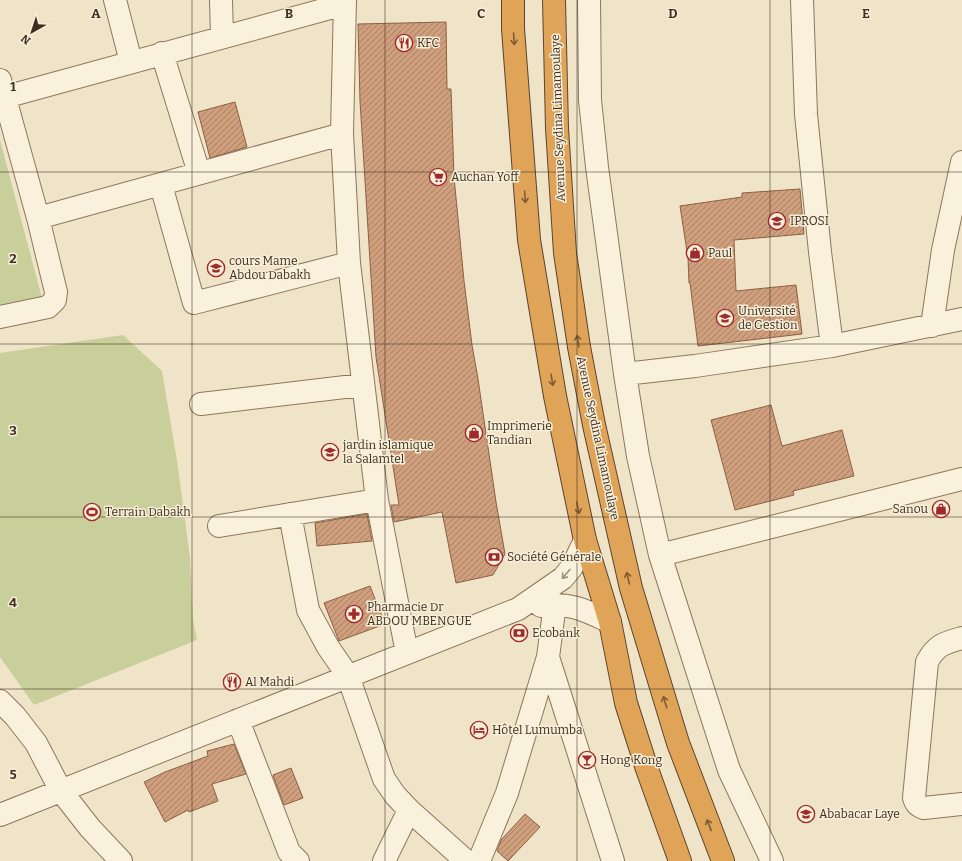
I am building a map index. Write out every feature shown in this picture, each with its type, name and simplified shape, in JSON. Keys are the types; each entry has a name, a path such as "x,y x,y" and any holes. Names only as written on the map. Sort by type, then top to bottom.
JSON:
{"highway":[{"path":"513,0 513,29 529,240 555,396 585,540 595,578 610,622 626,703 647,769 680,861"},
{"name":"Avenue Seydina Limamoulaye","path":"554,0 557,128 565,253 579,347 594,426 631,588 678,743 723,861"}],"street":[{"path":"115,0 131,62"},
{"path":"221,0 222,37"},
{"path":"589,0 590,100 597,167 625,374 638,456 660,555 729,770 772,861"},
{"path":"802,0 806,114 820,252 832,346"},
{"path":"0,317 48,307 55,300 56,292 38,218 2,88 131,62 345,2 342,134 349,263 362,385 377,500 407,653"},
{"path":"162,53 199,173"},
{"path":"38,218 342,134"},
{"path":"932,326 943,250 962,162"},
{"path":"161,185 194,303 349,263"},
{"path":"625,374 695,366 832,346 962,319"},
{"path":"202,404 362,385"},
{"path":"660,555 962,479"},
{"path":"219,526 377,500"},
{"path":"290,514 308,610 328,647 348,676 384,779 395,795 409,810 466,861"},
{"path":"0,815 518,609 563,578 572,567 585,540"},
{"path":"518,609 556,604 585,610 610,622"},
{"path":"479,861 506,793 548,657 556,604"},
{"path":"960,809 924,808 916,804 914,798 927,662 933,651 945,643 962,638"},
{"path":"548,657 613,861"},
{"path":"0,701 15,716 36,743 61,791 90,828 122,861"},
{"path":"238,720 290,858"},
{"path":"384,861 409,810"}],"green space":[{"path":"0,140 42,298 0,306"},
{"name":"Terrain Dabakh","path":"123,335 162,371 178,467 190,558 193,620 197,640 34,705 0,657 0,353"}],"building":[{"path":"446,22 447,89 451,89 454,177 464,281 472,345 505,554 493,575 456,583 442,512 394,522 391,505 399,505 376,357 360,101 358,24"},
{"path":"235,102 247,147 210,158 198,112"},
{"path":"800,189 804,234 734,240 736,291 796,285 802,334 698,346 689,283 688,258 680,206 742,197 742,193"},
{"path":"771,405 782,446 842,430 854,476 793,491 794,495 735,510 711,420"},
{"path":"367,514 372,541 317,546 315,523"},
{"name":"Pharmacie Dr ABDOU MBENGUE","path":"370,586 385,624 339,641 324,603"},
{"path":"234,744 246,774 212,784 218,801 189,812 188,810 165,822 144,782 165,772 208,756 207,751"},
{"path":"291,768 303,798 284,805 273,775"},
{"path":"525,814 540,827 508,861 497,851 501,840"}],"place":[{"name":"KFC","path":"404,43"},
{"name":"Auchan Yoff","path":"438,177"},
{"name":"IPROSI","path":"777,221"},
{"name":"Paul","path":"695,253"},
{"name":"cours Mame Abdou Dabakh","path":"216,268"},
{"name":"Université de Gestion","path":"725,318"},
{"name":"Imprimerie Tandian","path":"474,433"},
{"name":"jardin islamique la Salamtel","path":"330,452"},
{"name":"Sanou","path":"941,509"},
{"name":"Terrain Dabakh","path":"92,512"},
{"name":"Société Générale","path":"494,557"},
{"name":"Pharmacie Dr ABDOU MBENGUE","path":"354,614"},
{"name":"Ecobank","path":"519,633"},
{"name":"Al Mahdi","path":"232,682"},
{"name":"Hôtel Lumumba","path":"479,730"},
{"name":"Hong Kong","path":"587,760"},
{"name":"Ababacar Laye","path":"806,814"}]}
